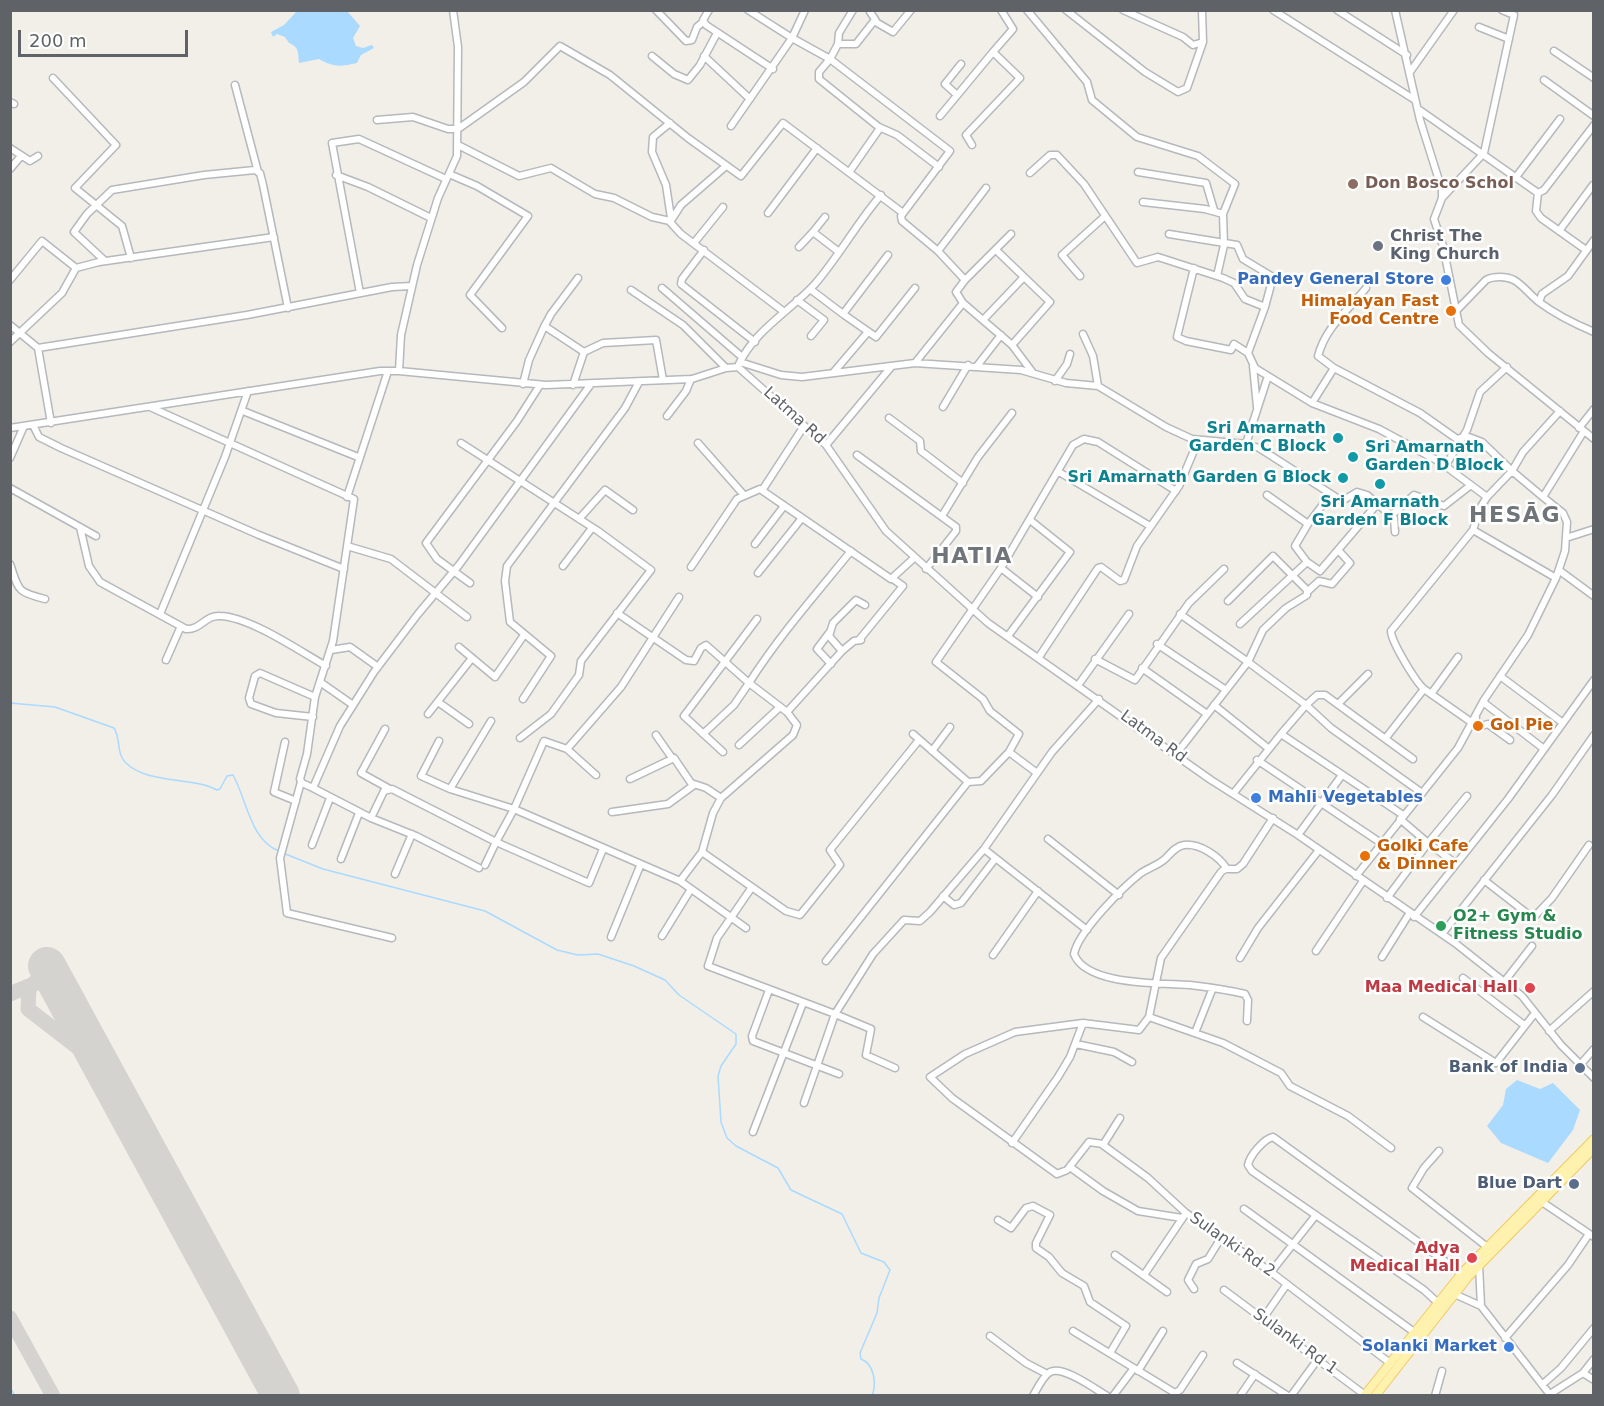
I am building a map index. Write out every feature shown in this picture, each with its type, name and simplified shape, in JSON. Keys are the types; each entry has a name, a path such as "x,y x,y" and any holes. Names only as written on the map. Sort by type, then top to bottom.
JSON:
{"main road":[{"path":"1375,1395 1450,1292 1593,1139"},
{"path":"1490,1249 1542,1202 1593,1148"},
{"path":"1364,1395 1437,1302 1450,1292"}],"street":[{"path":"399,371 401,335 412,286 431,218 458,145 458,47 453,10"},
{"path":"656,10 686,41 692,40 704,15 717,33 773,69"},
{"path":"748,10 760,13 792,38 830,59 949,149 949,155 903,213 902,221 938,251 965,280"},
{"path":"731,126 773,69 792,38 805,10"},
{"path":"853,10 839,33 838,44 830,59 819,72 819,79 879,127 897,135 939,167"},
{"path":"869,10 876,19 894,32 911,10"},
{"path":"838,44 854,45 869,24 876,19 879,10"},
{"path":"940,116 1013,29 1001,10"},
{"path":"1027,10 1087,82 1089,95 1099,106 1137,136 1193,154 1235,184 1222,214 1224,242 1217,276"},
{"path":"1066,10 1145,72 1178,92 1187,88 1203,42 1202,10"},
{"path":"1123,10 1183,37 1193,45 1203,42"},
{"path":"1274,10 1415,100"},
{"path":"1337,10 1407,55"},
{"path":"1395,10 1407,55 1415,100 1442,198"},
{"path":"1410,73 1454,10"},
{"path":"1502,10 1514,13 1484,153 1442,198 1434,219 1443,246 1459,325 1469,336 1593,439"},
{"path":"1479,27 1509,39"},
{"path":"652,56 686,80 690,78 717,33"},
{"path":"377,120 413,117 448,129 458,129 524,82 560,46 610,75 726,166 743,176 783,123 850,171 903,213"},
{"path":"1554,51 1593,78"},
{"path":"972,145 966,135 1020,78 993,52"},
{"path":"704,56 750,99"},
{"path":"957,95 945,84 961,64"},
{"path":"53,78 116,145 75,188 123,228 131,258"},
{"path":"1544,80 1593,116"},
{"path":"235,85 274,237 288,308"},
{"path":"1418,109 1484,153 1538,193"},
{"path":"1515,177 1560,119"},
{"path":"670,123 653,137 651,149 666,185 671,220"},
{"path":"1538,193 1545,190 1593,126"},
{"path":"850,171 879,127"},
{"path":"360,293 336,175 332,143 356,138 477,186 528,216 470,296 502,328"},
{"path":"458,145 519,176 551,168 595,194 611,197 635,210 671,220 694,243 783,311"},
{"path":"10,148 32,161 38,156"},
{"path":"768,213 817,148"},
{"path":"1030,173 1050,155 1057,155 1082,181 1104,217 1138,264 1154,256 1194,268 1234,282 1245,299 1265,307"},
{"path":"10,168 21,156"},
{"path":"671,220 686,201 726,166"},
{"path":"105,261 74,232 108,192 204,174 242,170 258,172"},
{"path":"1138,172 1206,183 1214,210"},
{"path":"336,175 368,187 431,218"},
{"path":"1559,231 1593,185"},
{"path":"938,251 986,188"},
{"path":"1538,193 1536,211 1586,250"},
{"path":"10,428 306,381 388,371 540,385 691,379 740,362 783,311 810,289 881,195"},
{"path":"1143,202 1214,210 1222,214"},
{"path":"694,243 723,207"},
{"path":"799,247 825,217"},
{"path":"1080,276 1062,255 1104,217"},
{"path":"813,232 839,252"},
{"path":"1011,234 956,292 963,303 1012,345 1033,373"},
{"path":"1169,234 1237,245 1244,259 1273,278 1248,353"},
{"path":"10,342 62,293 76,268 105,261 274,237"},
{"path":"1539,302 1545,291 1568,276 1593,240"},
{"path":"11,280 42,241 76,268"},
{"path":"704,250 682,279 681,284 755,342"},
{"path":"996,250 1050,302 1012,345"},
{"path":"843,314 888,255"},
{"path":"1194,268 1177,337 1231,350 1234,344 1246,350 1253,366 1257,408 1259,403"},
{"path":"984,319 1024,277"},
{"path":"1455,312 1491,277 1514,280 1539,302 1593,332"},
{"path":"523,384 532,352 550,314 578,278"},
{"path":"38,348 288,308 392,287 412,286"},
{"name":"Latma Rd","path":"662,288 826,445 879,522 914,558 971,609 1233,794 1299,835 1442,934 1521,996 1549,1031 1593,1078"},
{"path":"810,289 874,338 915,288"},
{"path":"1356,876 1401,817 1446,765 1527,634 1558,575 1567,522 1563,513 1512,471 1482,442 1466,436 1461,439 1454,438 1420,413 1334,368 1318,356 1334,321 1366,288"},
{"path":"631,290 683,326 726,368"},
{"path":"797,300 824,320 811,336"},
{"path":"915,363 963,303"},
{"path":"10,325 38,348 51,423"},
{"path":"544,327 554,331 584,352"},
{"path":"833,373 867,333"},
{"path":"1083,334 1094,356 1098,386"},
{"path":"977,366 1001,335"},
{"path":"573,385 584,352 603,343 656,340 663,380"},
{"path":"1055,381 1067,364 1070,354"},
{"path":"740,362 791,377 915,363 968,365 1033,373 1055,381 1098,386 1166,427 1198,441 1246,444 1269,452 1342,501 1361,492 1392,515 1395,520 1395,532"},
{"path":"943,407 968,365"},
{"path":"1253,366 1312,402 1379,429 1446,465 1487,497"},
{"path":"826,445 891,367"},
{"path":"1312,402 1334,368"},
{"path":"1446,465 1467,430 1480,392 1507,368"},
{"path":"347,497 358,457 388,371"},
{"path":"1246,444 1268,376"},
{"path":"667,416 686,391 691,379"},
{"path":"523,699 551,656 509,620 510,607 505,572 510,559 625,408 639,382"},
{"path":"313,788 332,743 352,705 378,667 434,593 454,572 591,384"},
{"path":"470,583 437,559 426,543 488,461 540,385"},
{"path":"160,615 243,411 248,391"},
{"path":"150,406 354,499 331,650 315,697 301,782 280,858 287,913 392,938"},
{"path":"1543,497 1593,409"},
{"path":"243,411 358,457"},
{"path":"1510,740 1488,724 1481,726 1474,722 1477,717 1473,719 1424,689 1412,675 1392,638 1391,631 1473,530 1480,508 1487,497 1512,471 1523,452 1560,411"},
{"path":"942,516 983,450 1012,413"},
{"path":"889,418 920,441 919,448 923,453 963,483"},
{"path":"33,425 37,435 45,440 344,569"},
{"path":"10,458 24,426"},
{"path":"691,567 734,503 743,494 763,489 804,426"},
{"path":"913,734 968,782 981,781 1009,752 1019,734 990,711 983,699 936,664 971,609 1001,568 1073,445 1079,440 1088,439 1116,452 1176,491"},
{"path":"1039,657 1098,568 1124,580 1137,546 1176,491 1198,441"},
{"path":"461,443 552,504 579,519 651,570 581,661 579,675 551,714 520,738"},
{"path":"698,443 743,494"},
{"path":"857,455 955,525 956,531 926,569"},
{"path":"1059,472 1150,526"},
{"path":"1392,515 1414,495 1444,506 1471,485"},
{"path":"10,488 96,536"},
{"path":"763,489 784,506 903,586 860,640 842,651 787,712"},
{"path":"579,519 605,490 633,510"},
{"path":"1331,494 1295,544 1307,562 1318,570 1322,570 1378,503"},
{"path":"1267,495 1308,524"},
{"path":"755,544 784,506"},
{"path":"758,573 802,518"},
{"path":"1008,636 1070,551 1030,520"},
{"path":"80,527 89,566 95,577 105,585 181,626 192,629 211,616 230,616 259,628 326,666"},
{"path":"563,566 592,528"},
{"path":"1566,538 1593,529"},
{"path":"1473,530 1593,596"},
{"path":"347,546 391,559 467,617"},
{"path":"703,734 734,705 785,631 819,593 850,550"},
{"path":"1177,753 1248,662 1263,630 1319,581 1332,584 1350,562 1339,551"},
{"path":"1228,601 1271,557 1294,575 1308,592"},
{"path":"893,579 914,558"},
{"path":"1240,624 1307,562"},
{"path":"10,564 14,581 19,589 45,599"},
{"path":"1001,568 1038,597"},
{"path":"1095,659 1133,680 1180,614 1224,569"},
{"path":"567,749 617,692 654,640 679,597"},
{"path":"831,664 817,649 847,607 858,600 865,605"},
{"path":"617,613 654,640 690,661 694,661 705,645 787,712 797,725 793,735 721,798 713,813 702,852 680,881"},
{"path":"1079,684 1129,614"},
{"path":"1180,614 1306,705 1331,728 1422,793"},
{"path":"723,752 684,716 757,619"},
{"path":"166,660 181,626"},
{"path":"829,633 842,651"},
{"path":"459,647 496,677 524,635"},
{"path":"1157,644 1226,690"},
{"path":"331,650 350,647 378,667"},
{"path":"428,714 472,657"},
{"path":"1431,694 1458,657"},
{"path":"1142,668 1207,714"},
{"path":"313,717 276,713 251,704 249,698 255,676 260,673 315,697"},
{"path":"1338,704 1368,674"},
{"path":"1500,676 1563,723"},
{"path":"1382,957 1412,915 1544,749 1593,680"},
{"path":"320,682 352,705"},
{"path":"1385,739 1424,689"},
{"path":"1233,794 1257,760 1306,705 1320,693 1413,759"},
{"path":"804,1103 835,1014 878,948 904,920 921,921 984,849 1037,773 1069,732 1099,699"},
{"path":"438,702 469,724"},
{"path":"1483,702 1544,749"},
{"path":"1214,705 1268,748"},
{"path":"739,745 780,707"},
{"path":"450,789 491,721"},
{"path":"932,751 950,727"},
{"path":"385,729 361,774 496,842 586,883 592,879 603,849"},
{"path":"1281,734 1401,817 1428,843 1455,863"},
{"path":"656,735 694,785 706,788 721,798"},
{"path":"1442,934 1552,795 1593,735"},
{"path":"702,852 786,911 796,916 802,914 840,865 830,850 919,740"},
{"path":"439,741 420,775 450,789 514,809 640,866 680,881 746,928"},
{"path":"301,782 358,813 412,834 482,866 514,809 544,741 567,749 596,775"},
{"path":"285,742 274,792 296,801"},
{"path":"1009,752 1037,773"},
{"path":"630,779 672,758"},
{"path":"1257,760 1381,843"},
{"path":"1299,835 1342,775"},
{"path":"826,961 968,782"},
{"path":"612,812 668,804 694,785"},
{"path":"371,818 384,791 388,788"},
{"path":"1387,898 1467,796"},
{"path":"312,845 330,798"},
{"path":"342,859 358,813"},
{"path":"1120,1118 1103,1144 1089,1142 1070,1167 1057,1174 1012,1143 933,1082 931,1075 965,1054 1015,1032 1083,1023 1139,1030 1149,1017 1161,958 1221,872 1227,869 1237,869 1243,864 1273,818"},
{"path":"395,874 412,834"},
{"path":"1048,839 1119,895"},
{"path":"1227,869 1220,860 1206,851 1183,845 1140,874 1087,930 1074,950 1078,962 1094,971 1119,980 1154,985 1192,985 1247,996 1247,1021"},
{"path":"1484,880 1533,918 1552,898 1589,845"},
{"path":"984,849 1087,930"},
{"path":"1240,958 1264,921 1319,850"},
{"path":"943,896 954,906 961,903 995,859"},
{"path":"611,937 640,866"},
{"path":"1316,951 1363,881"},
{"path":"752,887 730,916 710,953 708,966 871,1029 866,1055 895,1068"},
{"path":"662,936 691,889"},
{"path":"993,955 1038,891"},
{"path":"1504,982 1532,946"},
{"path":"1463,978 1524,1025"},
{"path":"769,990 752,1039 838,1074"},
{"path":"1195,1033 1212,990"},
{"path":"1549,1031 1593,991"},
{"path":"753,1132 803,1003"},
{"path":"1423,1017 1496,1063 1535,1013"},
{"path":"1149,1017 1237,1049 1281,1073 1290,1086 1348,1116 1391,1148"},
{"path":"1012,1143 1058,1077 1076,1044 1083,1023"},
{"path":"1076,1044 1114,1052 1132,1062"},
{"path":"1580,1065 1593,1049"},
{"path":"1437,1302 1424,1290 1252,1171 1248,1162 1271,1137 1465,1275"},
{"name":"Sulanki Rd 2","path":"1103,1144 1153,1181 1184,1215 1271,1272 1390,1363"},
{"path":"1439,1152 1424,1168 1412,1188 1490,1249"},
{"path":"1070,1167 1103,1191 1138,1211 1184,1215 1144,1275"},
{"path":"1505,1338 1591,1236 1542,1202"},
{"path":"998,1220 1011,1228 1029,1206 1037,1207 1050,1215 1049,1222 1035,1243 1036,1248 1049,1257 1062,1273 1084,1286 1090,1302 1126,1326 1110,1353"},
{"path":"1244,1209 1414,1332"},
{"path":"1271,1272 1316,1215"},
{"path":"1194,1289 1188,1280 1196,1264 1208,1259 1221,1238"},
{"path":"1115,1255 1167,1292"},
{"path":"1477,1263 1481,1306"},
{"path":"1262,1320 1287,1284"},
{"name":"Sulanki Rd 1","path":"1224,1290 1364,1395"},
{"path":"1450,1292 1481,1306 1550,1395 1583,1373 1593,1359"},
{"path":"1543,1384 1561,1368 1593,1328"},
{"path":"1073,1331 1170,1392 1178,1393 1203,1355"},
{"path":"1113,1395 1136,1370 1163,1331"},
{"path":"990,1336 1026,1363 1047,1374"},
{"path":"1237,1363 1290,1395 1318,1359"},
{"path":"1032,1395 1047,1374 1055,1371 1064,1372 1107,1395"},
{"path":"1435,1395 1442,1371"},
{"path":"1583,1373 1593,1380"},
{"path":"1240,1395 1255,1374"}],"water":[{"path":"297,11 347,11 360,26 353,38 356,46 363,48 372,45 374,48 361,55 357,63 341,66 328,64 319,59 299,63 295,47 285,37 277,34 273,37 271,32 284,25"},
{"path":"1517,1080 1540,1089 1553,1083 1580,1110 1573,1130 1548,1163 1501,1143 1487,1126 1503,1105 1506,1089"}],"waterway":[{"path":"10,703 55,707 114,728 122,758 134,769 145,774 195,783 217,790 220,789 227,776 233,775 255,829 269,846 279,851"},
{"path":"283,853 323,869 485,911 557,950 578,955 598,954 634,966 665,980 679,995 736,1034 736,1044 721,1066 718,1076 721,1122 727,1138 736,1146 778,1168 791,1190 842,1214 861,1253 884,1262 890,1270 879,1298 877,1313 860,1353 861,1359 872,1369 874,1385 872,1396"},
{"path":"10,1387 15,1396"}],"taxiway":[{"path":"10,994 48,980 67,983 73,990 77,1021"},
{"path":"34,983 29,989 28,1009 98,1063 107,1076"},
{"path":"10,1318 53,1396"}],"runway":[{"path":"47,966 281,1396"}],"place":[{"name":"Don Bosco Schol","path":"1353,184"},
{"name":"Christ The King Church","path":"1378,246"},
{"name":"Pandey General Store","path":"1446,280"},
{"name":"Himalayan Fast Food Centre","path":"1451,311"},
{"name":"Sri Amarnath Garden C Block","path":"1338,438"},
{"name":"Sri Amarnath Garden D Block","path":"1353,457"},
{"name":"Sri Amarnath Garden G Block","path":"1343,478"},
{"name":"Sri Amarnath Garden F Block","path":"1380,484"},
{"name":"Gol Pie","path":"1478,726"},
{"name":"Mahli Vegetables","path":"1256,798"},
{"name":"Golki Cafe & Dinner","path":"1365,856"},
{"name":"O2+ Gym & Fitness Studio","path":"1441,926"},
{"name":"Maa Medical Hall","path":"1530,988"},
{"name":"Bank of India","path":"1580,1068"},
{"name":"Blue Dart","path":"1574,1184"},
{"name":"Adya Medical Hall","path":"1472,1258"},
{"name":"Solanki Market","path":"1509,1347"}],"district":[{"name":"HESĀG","path":"1515,516"},
{"name":"HATIA","path":"972,557"}]}
